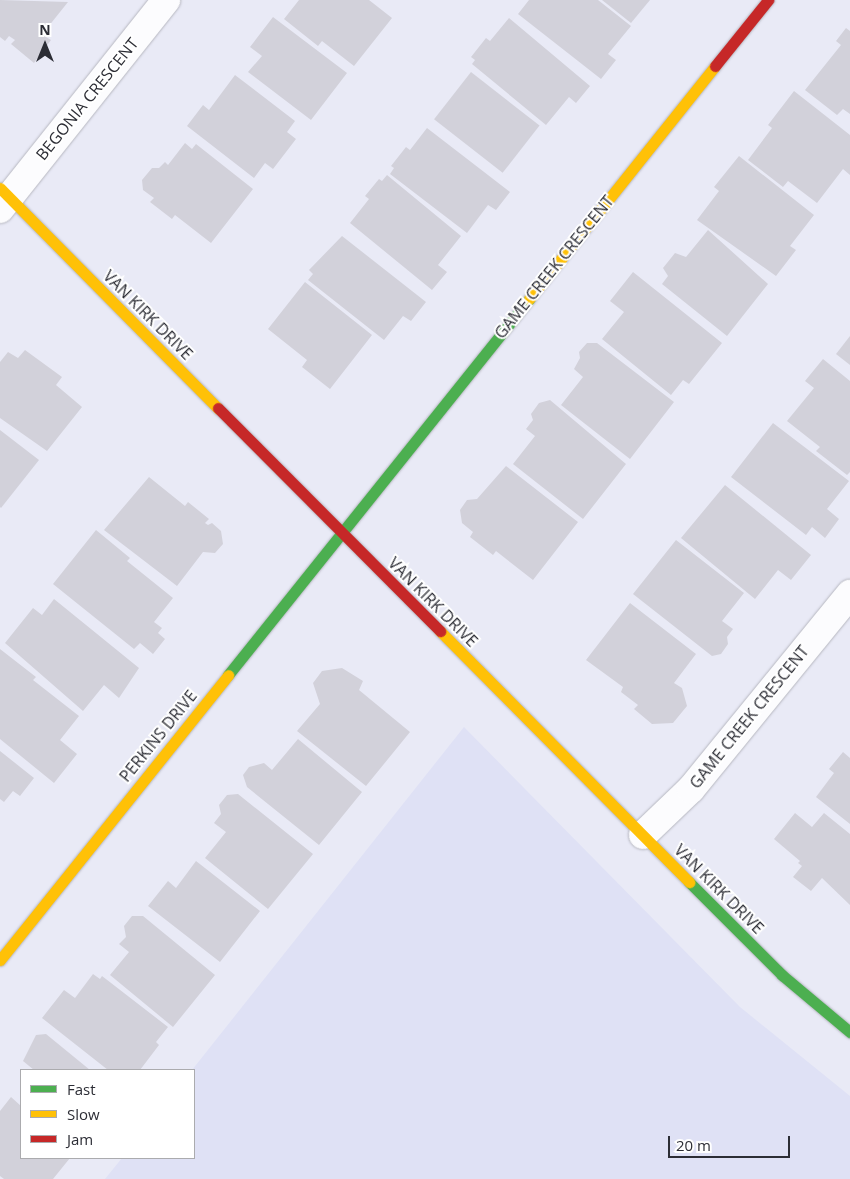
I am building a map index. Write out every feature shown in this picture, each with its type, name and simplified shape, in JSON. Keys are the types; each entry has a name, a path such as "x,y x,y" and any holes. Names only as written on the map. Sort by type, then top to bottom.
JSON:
{"street":[{"name":"BEGONIA CRESCENT","path":"3,198 166,0"},
{"name":"GAME CREEK CRESCENT","path":"341,534 768,0"},
{"name":"VAN KIRK DRIVE","path":"3,198 782,975 850,1032"},
{"name":"PERKINS DRIVE","path":"0,960 341,534"},
{"name":"GAME CREEK CRESCENT","path":"643,835 691,789 850,594"}],"shaded area":[{"path":"464,727 740,1007 850,1096 850,1179 105,1179 121,1159 195,1159 195,1069 193,1069"}],"building":[{"path":"0,0 68,2 48,27 41,24 50,31 46,37 51,40 34,63 11,44 15,40 9,36 5,41 0,37"},
{"path":"299,0 369,0 392,18 354,66 322,41 318,46 284,19"},
{"path":"529,0 598,0 631,26 608,54 616,60 601,79 518,14"},
{"path":"602,0 650,0 631,23"},
{"path":"273,17 347,73 311,120 248,72 262,56 250,47"},
{"path":"509,18 590,86 576,103 569,97 546,125 472,64 475,60 471,57 486,38 490,41"},
{"path":"846,28 850,31 850,114 843,109 837,115 805,90 841,45 836,41"},
{"path":"471,72 540,126 503,173 434,119"},
{"path":"235,75 295,121 287,132 296,139 273,169 265,163 254,178 187,126 203,105 209,110"},
{"path":"794,91 850,135 850,175 843,169 817,203 788,181 783,187 748,160 772,128 768,125"},
{"path":"427,128 510,192 496,210 488,205 467,233 390,174 394,168 391,166 406,147 410,150"},
{"path":"185,143 192,149 196,144 253,189 211,243 175,215 172,219 150,202 154,198 143,190 142,180 152,168 159,168 165,162 168,165"},
{"path":"739,156 814,215 790,246 796,250 776,276 697,220 719,191 714,187"},
{"path":"387,175 461,236 438,265 447,272 432,290 350,223 369,199 365,196 379,179 382,181"},
{"path":"708,230 768,284 727,336 662,284 668,276 663,268 675,253 686,257"},
{"path":"342,236 426,302 411,321 403,316 384,340 308,280 313,274 309,270"},
{"path":"633,272 722,343 689,384 683,380 671,395 602,339 624,312 610,301"},
{"path":"305,282 372,335 330,389 302,367 307,360 268,329"},
{"path":"850,336 850,365 836,354"},
{"path":"587,343 597,343 674,402 630,459 561,405 583,377 574,369 580,358 579,352"},
{"path":"25,350 62,377 56,385 82,407 47,451 0,418 0,362 8,352 18,358"},
{"path":"823,359 850,381 850,472 847,475 816,451 820,447 787,421 814,388 805,381"},
{"path":"550,400 626,464 583,519 513,464 535,436 526,429 533,420 531,414 539,403"},
{"path":"773,423 849,481 827,509 839,519 825,538 812,527 806,535 731,477"},
{"path":"0,430 39,460 1,508 0,507"},
{"path":"506,466 578,522 533,580 496,551 493,555 470,537 473,532 462,523 460,510 467,500 477,499"},
{"path":"149,477 185,506 188,502 209,519 205,523 208,525 212,523 221,531 223,544 215,553 203,552 177,586 104,530"},
{"path":"725,485 811,555 791,580 778,570 755,599 681,538"},
{"path":"96,530 130,558 127,561 173,598 154,622 162,628 158,633 165,639 153,654 140,643 134,649 53,584"},
{"path":"676,540 744,593 722,621 733,629 727,637 728,644 721,654 712,656 633,594"},
{"path":"54,599 139,668 119,698 104,685 83,711 5,643 33,608 42,615"},
{"path":"630,603 696,654 674,683 682,688 687,706 673,723 652,724 634,709 638,705 621,692 623,687 586,660"},
{"path":"0,649 36,677 33,680 79,716 60,740 77,754 54,783 0,739"},
{"path":"342,668 363,681 359,690 410,732 366,786 297,731 320,704 313,683 322,671"},
{"path":"298,739 362,792 319,845 247,787 243,775 249,767 264,763 272,770"},
{"path":"0,751 34,778 20,796 13,791 4,802 0,799"},
{"path":"843,752 850,758 850,824 816,797 834,773 829,769"},
{"path":"238,794 313,854 268,909 205,858 226,832 214,823 221,814 219,805 227,795"},
{"path":"795,813 812,827 824,813 850,834 850,905 822,878 811,891 793,877 802,866 798,863 800,861 774,839"},
{"path":"196,861 260,911 220,962 148,906 168,881 176,888"},
{"path":"132,916 143,916 215,975 173,1027 110,975 129,952 119,944 126,937 124,926"},
{"path":"93,974 100,979 102,976 168,1027 156,1042 159,1045 141,1069 107,1069 42,1018 64,990 75,998"},
{"path":"46,1034 89,1069 33,1069 23,1061 36,1035"},
{"path":"11,1097 20,1105 20,1159 69,1159 53,1179 4,1179 0,1176 0,1111"}],"traffic: fast":[{"path":"228,675 529,299"},
{"path":"689,882 782,975 850,1032"}],"traffic: slow":[{"path":"529,299 715,66"},
{"path":"0,188 218,408"},
{"path":"440,631 689,882"},
{"path":"0,960 228,675"}],"traffic: jam":[{"path":"715,66 768,0"},
{"path":"218,408 440,631"}]}
